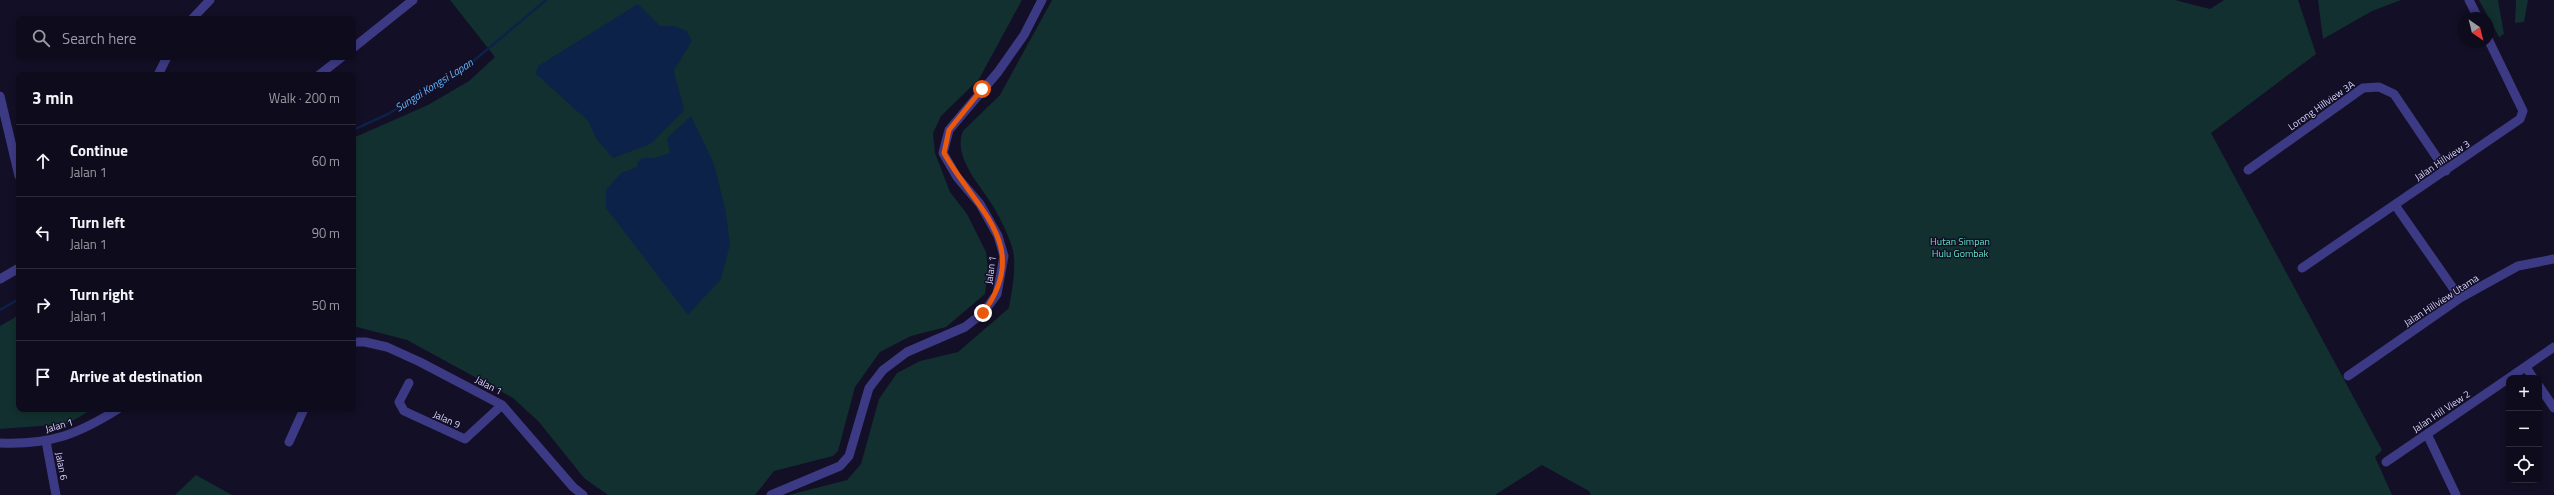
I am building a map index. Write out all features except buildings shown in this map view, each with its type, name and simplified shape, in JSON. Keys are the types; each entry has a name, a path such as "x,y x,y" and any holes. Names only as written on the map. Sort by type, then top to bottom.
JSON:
{"street":[{"path":"195,16 210,0"},
{"path":"356,46 413,0"},
{"name":"Jalan 1","path":"771,495 840,466 849,456 869,388 883,370 907,352 965,327 983,313 997,294 1004,256 998,236 980,204 957,177 944,153 949,130 998,72 1024,35 1042,0"},
{"path":"2469,0 2475,12"},
{"name":"Jalan Hillview 3","path":"2302,268 2516,124 2523,111 2492,48"},
{"path":"159,72 165,60"},
{"path":"323,72 338,60"},
{"name":"Lorong Hillview 3A","path":"2248,170 2363,88 2379,87 2394,94 2446,171"},
{"path":"0,96 16,163"},
{"path":"2395,205 2460,298"},
{"name":"Jalan Hillview Utama","path":"2348,376 2460,298 2518,266 2554,259"},
{"path":"0,279 16,270"},
{"name":"Jalan 1","path":"356,342 365,342 387,347 420,362 502,405 573,488 583,495"},
{"name":"Jalan Hill View 2","path":"2514,375 2554,347"},
{"path":"2526,367 2531,375"},
{"name":"Jalan Hill View 2","path":"2386,462 2506,380"},
{"name":"Jalan 9","path":"409,383 399,402 404,411 465,439 502,405"},
{"path":"2542,390 2554,408"},
{"name":"Jalan 1","path":"0,443 23,444 46,441 72,435 113,412"},
{"path":"289,442 303,412"},
{"path":"2427,434 2456,495"},
{"name":"Jalan 6","path":"46,441 56,495"}],"green space":[{"path":"450,0 1022,0 979,79 941,116 933,133 935,153 950,192 967,214 986,252 988,270 985,294 946,327 911,336 880,352 855,387 838,451 833,456 774,471 755,495 608,495 584,478 539,422 513,398 407,340 356,327 356,137 428,105 469,81 495,57"},
{"name":"Hutan Simpan Hulu Gombak","path":"1052,0 2175,0 2210,9 2224,0 2298,0 2316,54 2211,133 2382,450 2375,457 2392,495 1591,495 1589,491 1542,465 1495,495 789,495 847,480 861,464 879,399 897,373 920,361 958,352 1009,308 1014,268 1011,244 996,210 968,168 961,149 961,140 963,131 1000,95"},
{"path":"2318,0 2401,0 2372,11 2323,39"},
{"path":"2479,0 2498,0 2504,34 2499,37 2494,28 2494,12 2485,12"},
{"path":"2516,0 2528,0 2524,22 2515,23"},
{"path":"16,317 16,412 88,412 67,424 0,429 0,326"},
{"path":"196,475 232,495 175,495"}],"water":[{"path":"638,4 660,26 674,26 687,31 692,41 674,70 684,111 650,144 613,158 597,140 588,121 536,74 538,66"},
{"path":"691,116 714,164 725,208 730,244 721,279 688,315 606,208 606,190 621,173 637,167 637,163 642,158 655,158 670,153 667,138"}],"waterway":[{"name":"Sungai Kongsi Lapan","path":"356,129 388,114 464,69 546,0"},
{"name":"Sungai Kongsi Lapan","path":"0,310 16,301"}],"route":[{"path":"982,89 949,130 944,153 957,177 980,204 998,236 1004,256 1002,274 997,294 983,313"}]}
